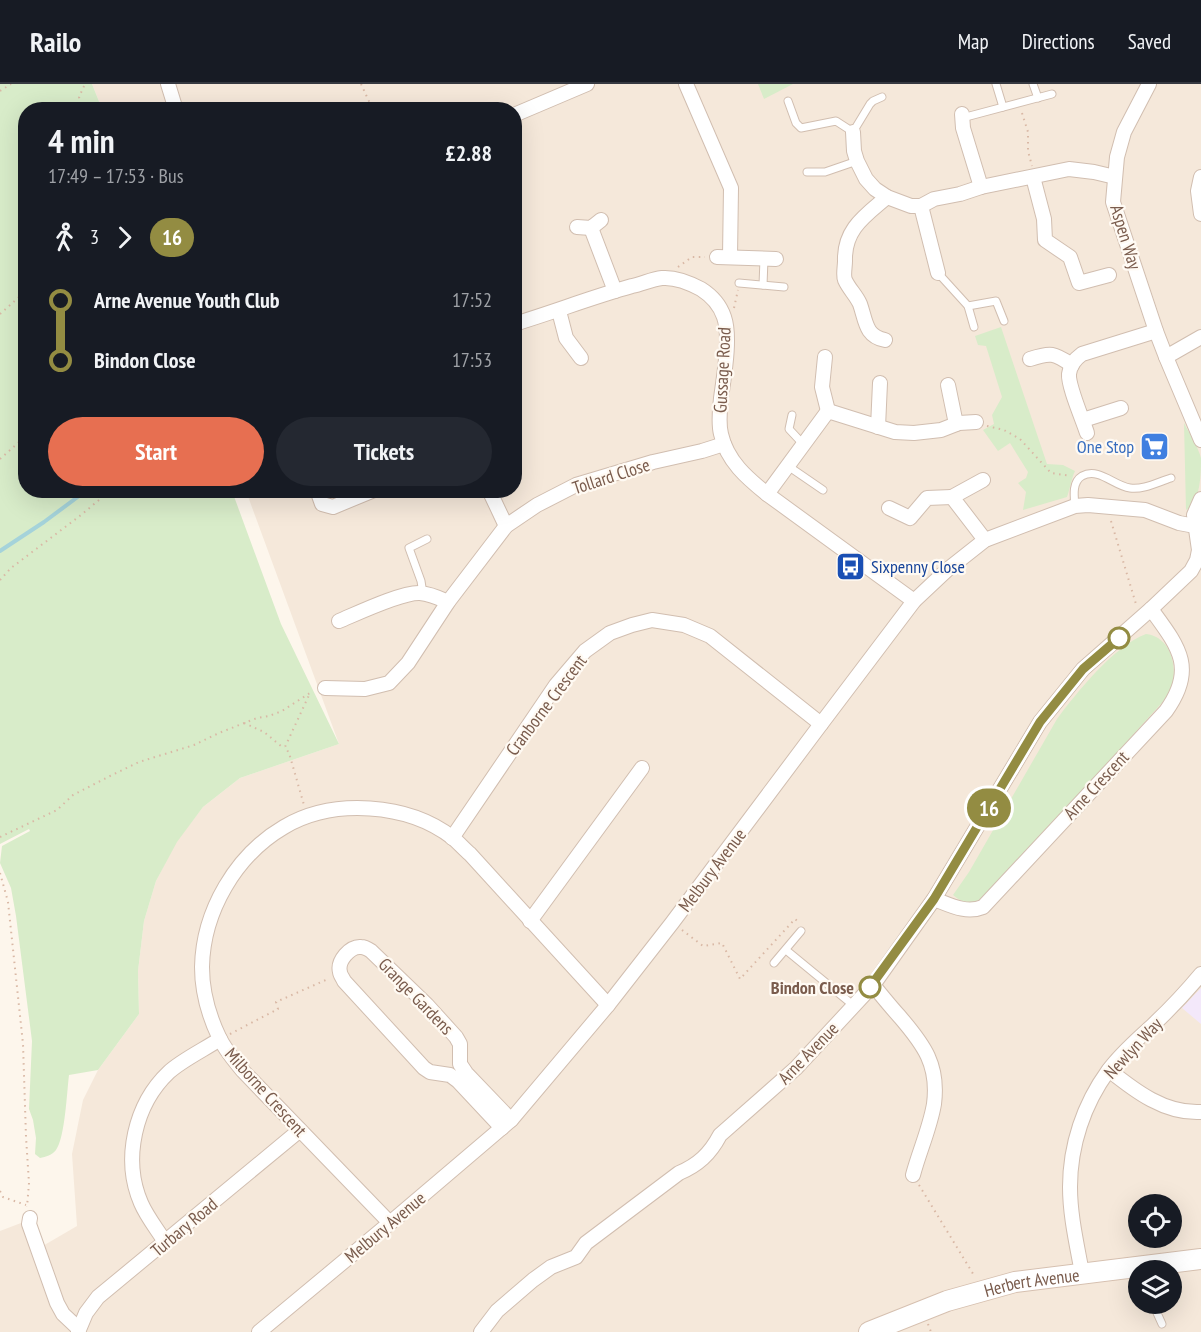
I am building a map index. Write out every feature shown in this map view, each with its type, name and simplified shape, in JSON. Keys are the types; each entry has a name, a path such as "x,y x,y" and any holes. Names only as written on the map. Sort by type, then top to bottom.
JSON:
{"street":[{"path":"168,84 174,102"},
{"path":"522,112 586,84"},
{"path":"686,84 731,188 732,206 723,257 764,259"},
{"name":"Aspen Way","path":"1149,84 1124,132 1117,157 1113,202 1156,331 1201,440"},
{"path":"962,116 963,128 981,187"},
{"path":"853,132 854,151 866,179 887,197 911,206 921,206 934,199 981,187 1069,169 1115,177"},
{"path":"1034,177 1044,219 1045,240 1070,257 1080,282 1109,275"},
{"path":"1201,177 1198,191 1201,214"},
{"path":"885,340 878,339 867,327 859,301 845,279 844,255 854,228 887,197"},
{"path":"921,206 938,273"},
{"path":"590,225 615,291"},
{"name":"Gussage Road","path":"522,322 615,291 660,279 676,279 697,286 713,298 725,317 727,338 719,422 724,444 731,459 767,494 914,601"},
{"path":"559,311 566,338 581,358"},
{"path":"1121,408 1085,427 1069,378 1072,366 1082,354 1156,331"},
{"path":"1166,357 1201,337"},
{"path":"1030,359 1045,354 1057,355 1072,366"},
{"path":"825,357 822,387 828,411"},
{"path":"878,427 880,383"},
{"path":"948,385 956,424"},
{"path":"828,411 895,432 914,433 941,430 956,424 976,422"},
{"path":"767,494 828,411"},
{"name":"Tollard Close","path":"325,688 365,689 389,683 408,663 448,602 506,526 537,505 576,485 724,444"},
{"path":"889,508 910,518 927,498 952,497 983,480"},
{"path":"952,497 984,540"},
{"path":"320,498 322,504 333,507 355,498"},
{"path":"493,498 506,526"},
{"path":"1200,550 1194,515 1201,499"},
{"name":"Melbury Avenue","path":"259,1332 506,1124 608,1005 914,601 946,570 984,540 1075,506 1145,510 1179,523 1196,526"},
{"name":"Arne Avenue","path":"482,1332 497,1311 533,1280 551,1267 576,1257 586,1244 712,1150 720,1136 796,1068 873,985 934,899 1040,722 1083,669 1186,575 1194,566 1200,550"},
{"path":"339,621 398,598 418,593 433,595 448,602"},
{"name":"Arne Crescent","path":"934,899 962,909 976,910 983,907 1166,711 1179,689 1183,669 1173,639 1151,609"},
{"name":"Cranborne Crescent","path":"452,838 563,676 585,651 610,633 632,625 652,621 684,625 710,636 820,724"},
{"path":"530,921 642,768"},
{"name":"Milborne Crescent","path":"390,1223 243,1071 228,1053 213,1023 202,967 205,943 219,898 245,859 277,832 307,816 332,810 377,809 421,821 452,838 470,854 608,1005"},
{"name":"Grange Gardens","path":"340,973 341,962 352,950 360,947 377,955 456,1037 460,1044 460,1064 506,1124"},
{"path":"340,973 344,981 424,1068 430,1072 450,1075 506,1124"},
{"name":"Newlyn Way","path":"1082,1273 1072,1215 1070,1186 1072,1156 1079,1126 1092,1097 1109,1070 1201,975"},
{"path":"873,985 918,1038 933,1073 933,1105 913,1175"},
{"path":"165,1242 141,1203 136,1186 132,1163 138,1120 158,1084 171,1070 220,1039"},
{"path":"1109,1070 1158,1103 1181,1110 1201,1112"},
{"name":"Turbary Road","path":"79,1330 86,1312 98,1297 300,1130"},
{"path":"28,1212 28,1224 57,1303 63,1314 79,1330"},
{"name":"Herbert Avenue","path":"1182,1262 1201,1259"},
{"name":"Herbert Avenue","path":"869,1332 922,1310 1015,1282 1082,1273 1128,1270"}],"lane":[{"path":"996,84 1003,107"},
{"path":"1033,84 1038,98"},
{"path":"962,116 1052,94"},
{"path":"788,101 796,123 801,128 836,121 853,132 870,104 882,97"},
{"path":"807,172 825,172 857,161"},
{"path":"763,285 764,259"},
{"path":"938,273 968,306 974,327"},
{"path":"739,283 784,287"},
{"path":"968,306 996,301 1004,321"},
{"path":"792,415 789,429 803,444"},
{"path":"788,466 823,490"},
{"path":"1075,506 1075,487 1079,478 1089,473 1094,473 1121,486 1135,488 1171,478"},
{"path":"423,594 421,581 409,548 427,539"},
{"path":"774,963 801,932"},
{"path":"786,950 853,1005"},
{"path":"450,1075 460,1064"},
{"path":"1158,1314 1162,1324"}],"path":[{"path":"0,91 11,84"},
{"path":"80,102 79,97 85,84"},
{"path":"361,84 369,102"},
{"path":"0,86 4,88"},
{"path":"1019,103 1028,132 1028,151 1034,177"},
{"path":"660,279 692,257 723,257"},
{"path":"732,317 739,283"},
{"path":"0,314 18,298"},
{"path":"976,422 1004,430 1020,439 1051,473 1079,478"},
{"path":"0,459 18,443"},
{"path":"0,580 10,568 101,498"},
{"path":"1106,506 1140,618"},
{"path":"0,837 57,810 73,795 139,762 194,745 244,723 282,711 310,693 285,747"},
{"path":"244,723 264,732 285,747 289,753 307,816"},
{"path":"0,873 8,902 23,1044 29,1184 28,1212 3,1197 0,1191"},
{"path":"672,923 703,946 722,943 740,979 795,919 805,927 801,932"},
{"path":"220,1039 278,1009 276,1002 340,973"},
{"path":"913,1175 983,1290"}],"shaded area":[{"path":"92,84 1201,84 1201,1332 0,1332 0,1231 21,1223 41,1247 77,1226 72,1154 83,1100 98,1070 139,1014 138,971 144,921 156,881 176,842 203,807 240,778 339,744 249,498 522,498 522,102 99,102"},
{"path":"1201,988 1201,1024 1182,1008"}],"green space":[{"path":"0,84 92,84 99,102 18,102 18,498 235,498 281,624 339,744 240,778 203,807 177,842 156,881 144,921 138,971 139,1014 98,1070 69,1075 64,1125 59,1144 53,1153 40,1158 35,1154 36,1138 29,1109 32,1041 16,916 11,888 0,863 2,846 30,831 29,829 0,844"},
{"path":"758,84 793,84 764,99"},
{"path":"1001,327 1047,464 1063,465 1075,471 1067,497 1023,510 1026,492 1018,483 1026,478 1028,472 1010,443 998,451 983,430 994,424 992,415 1002,397 986,346 978,345 975,336"},
{"path":"1184,423 1201,458 1200,479 1195,501 1186,510"},
{"path":"1146,634 1163,642 1172,658 1174,678 1168,696 985,899 969,903 957,898 953,895 969,872 1057,719 1109,659 1122,648"}],"waterway":[{"path":"0,551 76,498"}],"bus line":[{"name":"16","path":"870,987 934,899 1040,722 1083,669 1119,638"}],"place":[{"name":"One Stop","path":"1155,446"},
{"name":"Sixpenny Close","path":"850,566"},
{"name":"Bindon Close","path":"870,987"}]}
